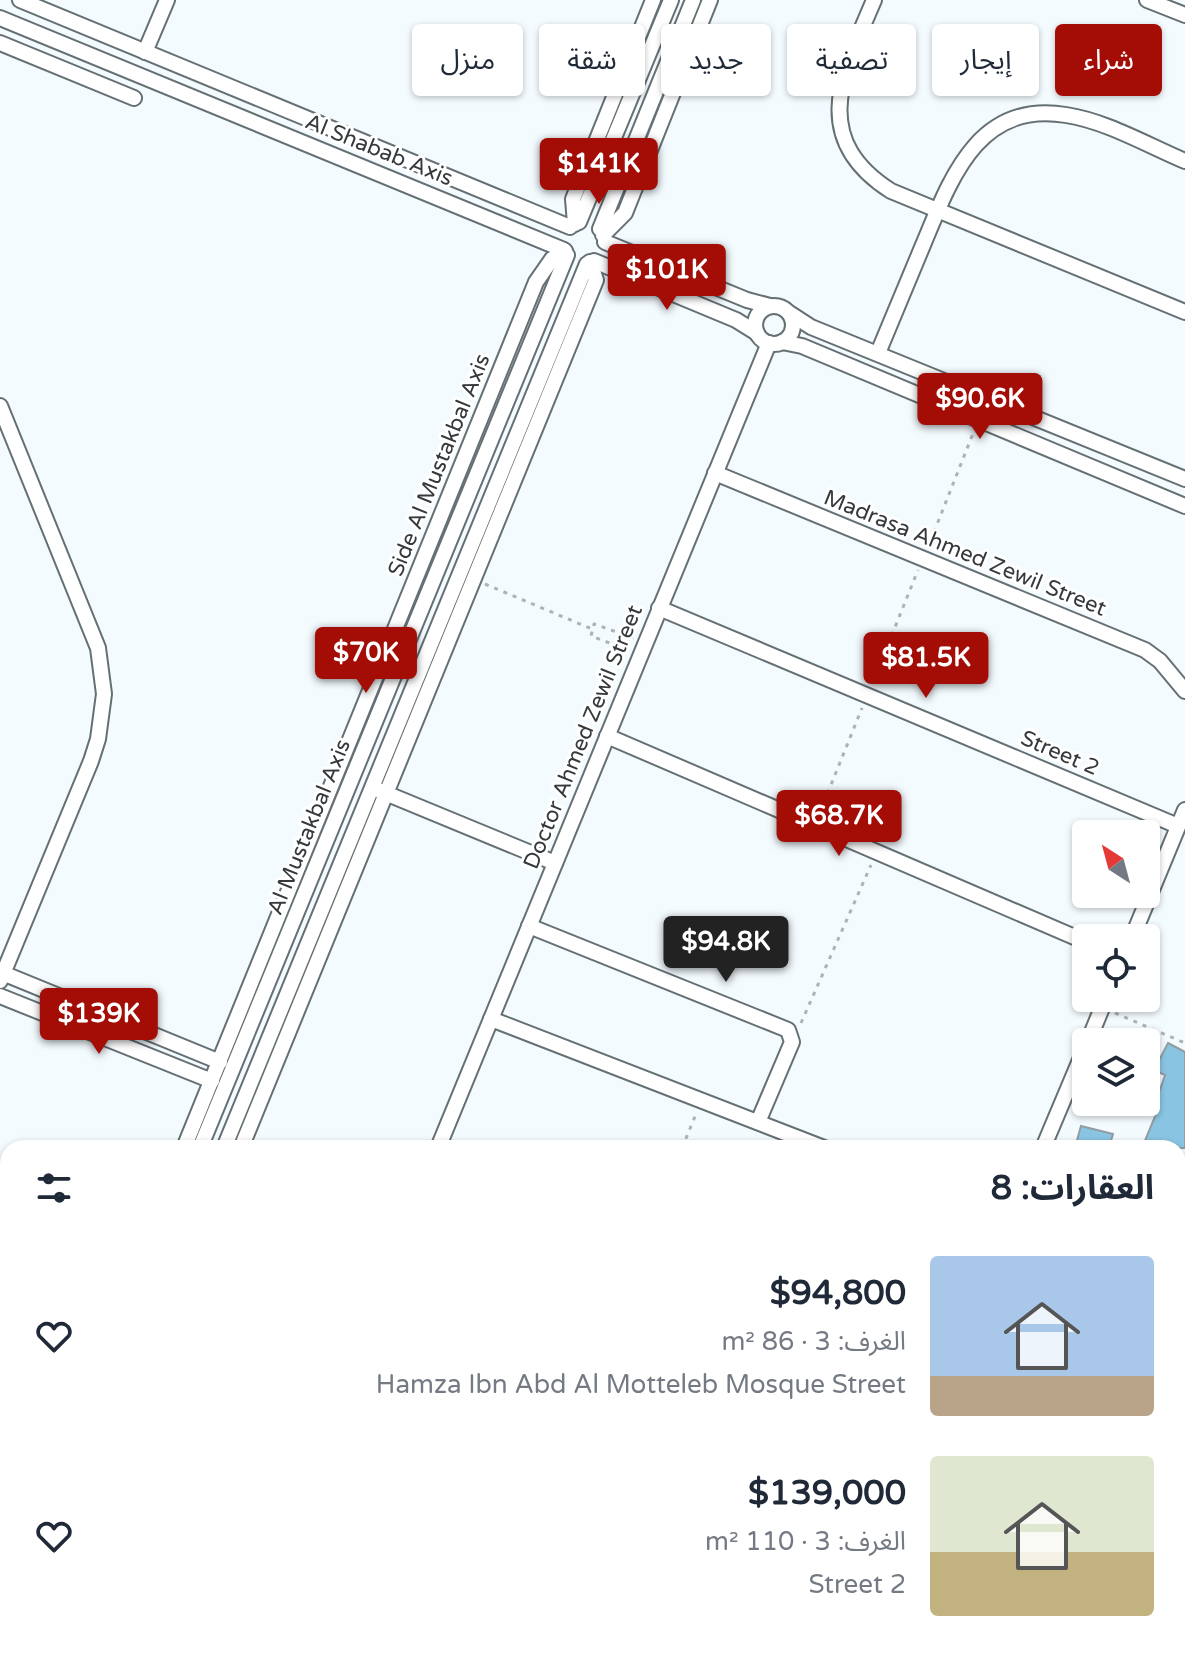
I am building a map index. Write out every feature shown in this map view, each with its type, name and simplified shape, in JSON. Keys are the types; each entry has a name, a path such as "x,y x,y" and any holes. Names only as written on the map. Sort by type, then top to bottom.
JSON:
{"street":[{"name":"Al Shabab Axis","path":"20,0 575,224"},
{"path":"145,52 167,0"},
{"path":"575,224 573,199 653,0"},
{"path":"671,0 575,224 563,238 565,252 736,320 776,343 802,346 1185,506"},
{"path":"244,1140 596,280 590,262 693,0"},
{"path":"603,235 625,213 710,0"},
{"path":"874,0 840,83 838,110 851,154 875,181 937,211 1185,312"},
{"path":"1147,0 1183,10"},
{"name":"Al Shabab Axis","path":"0,18 565,252"},
{"path":"107,62 116,40"},
{"path":"0,43 134,98"},
{"path":"67,71 76,49"},
{"path":"878,353 952,175 974,144 989,132 1024,116 1043,113 1081,118 1185,161"},
{"path":"575,224 593,223 603,235 747,300 780,306 811,327 1185,479"},
{"name":"Al Mustakbal Axis","path":"203,1140 565,252"},
{"name":"Side Al Mustakbal Axis","path":"187,1140 536,282 552,259 565,252"},
{"name":"Al Mustakbal Axis","path":"227,1140 590,262"},
{"path":"757,333 756,318 770,306"},
{"path":"776,343 792,332 791,314"},
{"name":"Doctor Ahmed Zewil Street","path":"442,1140 715,473 776,343"},
{"path":"0,406 98,648 104,694 103,717 91,761 1,976 220,1062"},
{"name":"Madrasa Ahmed Zewil Street","path":"715,473 1145,650 1167,668 1185,691"},
{"name":"Street 2","path":"659,608 1178,826"},
{"path":"607,736 1072,936"},
{"path":"352,779 555,863"},
{"path":"1138,924 1185,810"},
{"path":"529,926 783,1027 790,1034 792,1042 758,1122"},
{"path":"0,996 212,1081"},
{"path":"491,1019 804,1140"},
{"path":"1046,1140 1072,1079"}],"path":[{"path":"923,560 936,534 934,532 979,420"},
{"path":"923,560 928,530 934,532"},
{"path":"473,579 592,629"},
{"path":"597,623 643,649 591,636 592,629 597,623"},
{"path":"790,1034 801,1024 876,853"},
{"path":"1122,1012 1185,1043"},
{"path":"685,1140 702,1101"}],"building":[{"path":"1168,1043 1185,1052 1185,1140 1145,1140 1155,1116 1160,1116 1160,1090 1165,1075 1160,1073 1160,1058"},
{"path":"1081,1126 1113,1134 1111,1140 1077,1140"}]}
